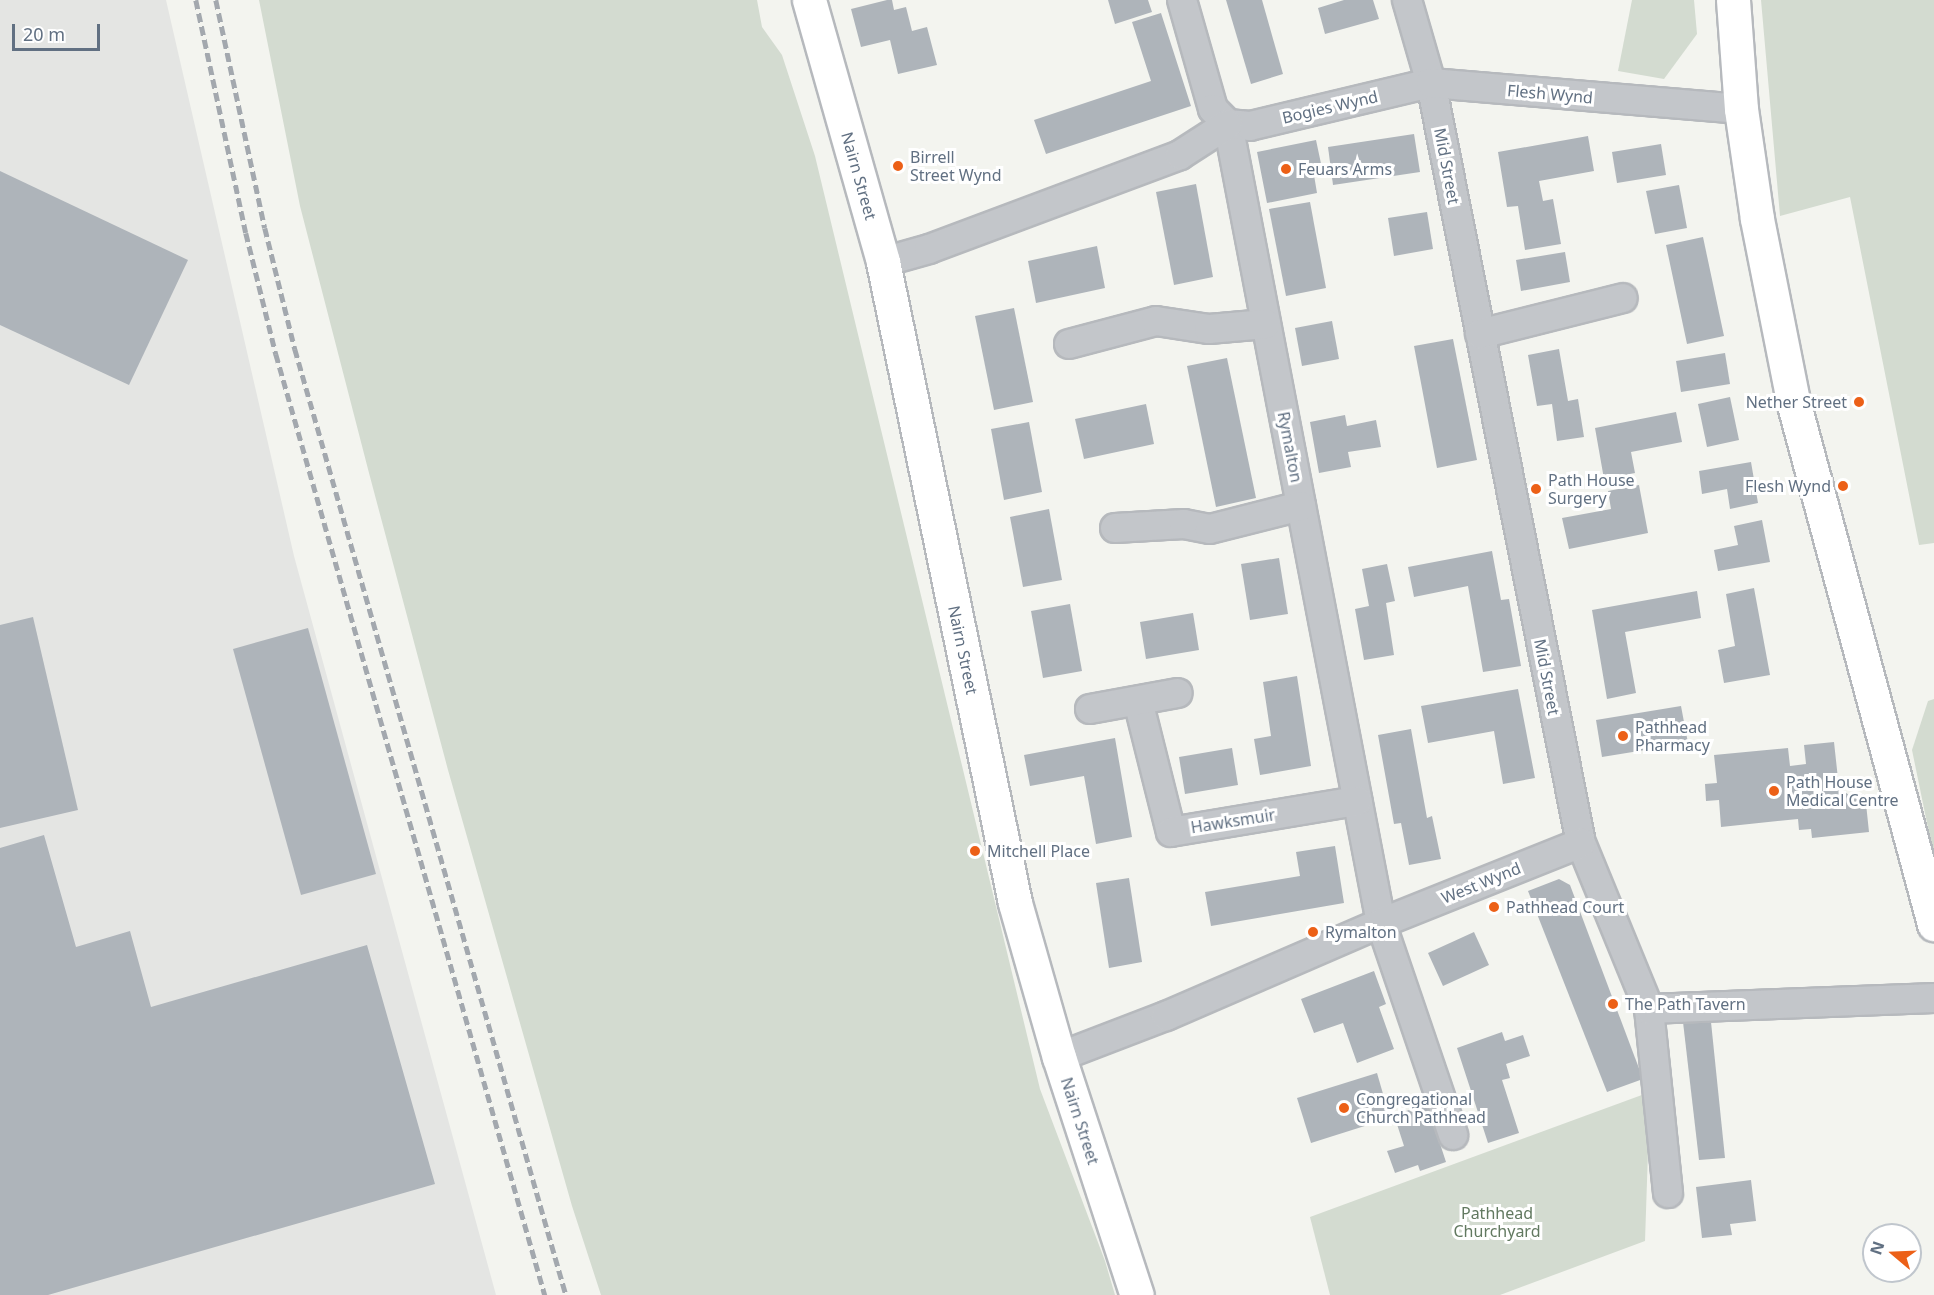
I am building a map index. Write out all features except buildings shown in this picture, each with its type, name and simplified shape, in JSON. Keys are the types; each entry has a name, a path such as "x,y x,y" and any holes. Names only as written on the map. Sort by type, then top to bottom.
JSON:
{"main road":[{"name":"Nairn Street","path":"810,0 883,262 1015,903 1059,1057 1137,1295"},
{"path":"1733,0 1741,109 1757,219 1792,401 1934,924"}],"street":[{"path":"883,262 929,249 1180,155 1228,124 1213,109 1182,0"},
{"name":"Mid Street","path":"1407,0 1431,83 1581,843 1649,1009 1668,1193"},
{"name":"Bogies Wynd","path":"1228,124 1250,126 1431,83"},
{"name":"Flesh Wynd","path":"1431,83 1741,109"},
{"name":"Rymalton","path":"1228,124 1381,923"},
{"path":"1480,334 1623,298"},
{"path":"1069,344 1156,321 1209,329 1266,324"},
{"path":"1115,528 1184,524 1210,529 1301,506"},
{"path":"1090,709 1178,693"},
{"name":"Hawksmuir","path":"1138,701 1171,832 1357,801"},
{"name":"West Wynd","path":"1381,923 1581,843"},
{"path":"1059,1057 1166,1016 1381,923 1453,1135"},
{"path":"1649,1009 1934,998"}],"shaded area":[{"path":"0,0 166,0 294,556 496,1295 0,1295"}],"green space":[{"path":"259,0 757,0 762,27 782,55 815,156 1040,1089 1105,1261 1115,1295 601,1295 572,1206 448,770 369,473 300,206"},
{"path":"1632,0 1694,0 1697,34 1664,79 1618,71"},
{"path":"1761,0 1934,0 1934,543 1919,545 1850,197 1780,216"},
{"path":"1934,699 1934,857 1912,750 1928,701"},
{"name":"Pathhead Churchyard","path":"1650,1092 1645,1241 1500,1295 1330,1295 1310,1217"}],"railway":[{"path":"196,0 246,233 276,354 545,1295"},
{"path":"216,0 265,228 295,349 566,1295"}],"place":[{"name":"Birrell Street Wynd","path":"898,166"},
{"name":"Feuars Arms","path":"1286,169"},
{"name":"Nether Street","path":"1859,402"},
{"name":"Flesh Wynd","path":"1843,486"},
{"name":"Path House Surgery","path":"1536,489"},
{"name":"Pathhead Pharmacy","path":"1623,736"},
{"name":"Path House Medical Centre","path":"1774,791"},
{"name":"Mitchell Place","path":"975,851"},
{"name":"Pathhead Court","path":"1494,907"},
{"name":"Rymalton","path":"1313,932"},
{"name":"The Path Tavern","path":"1613,1004"},
{"name":"Congregational Church Pathhead","path":"1344,1108"}]}
